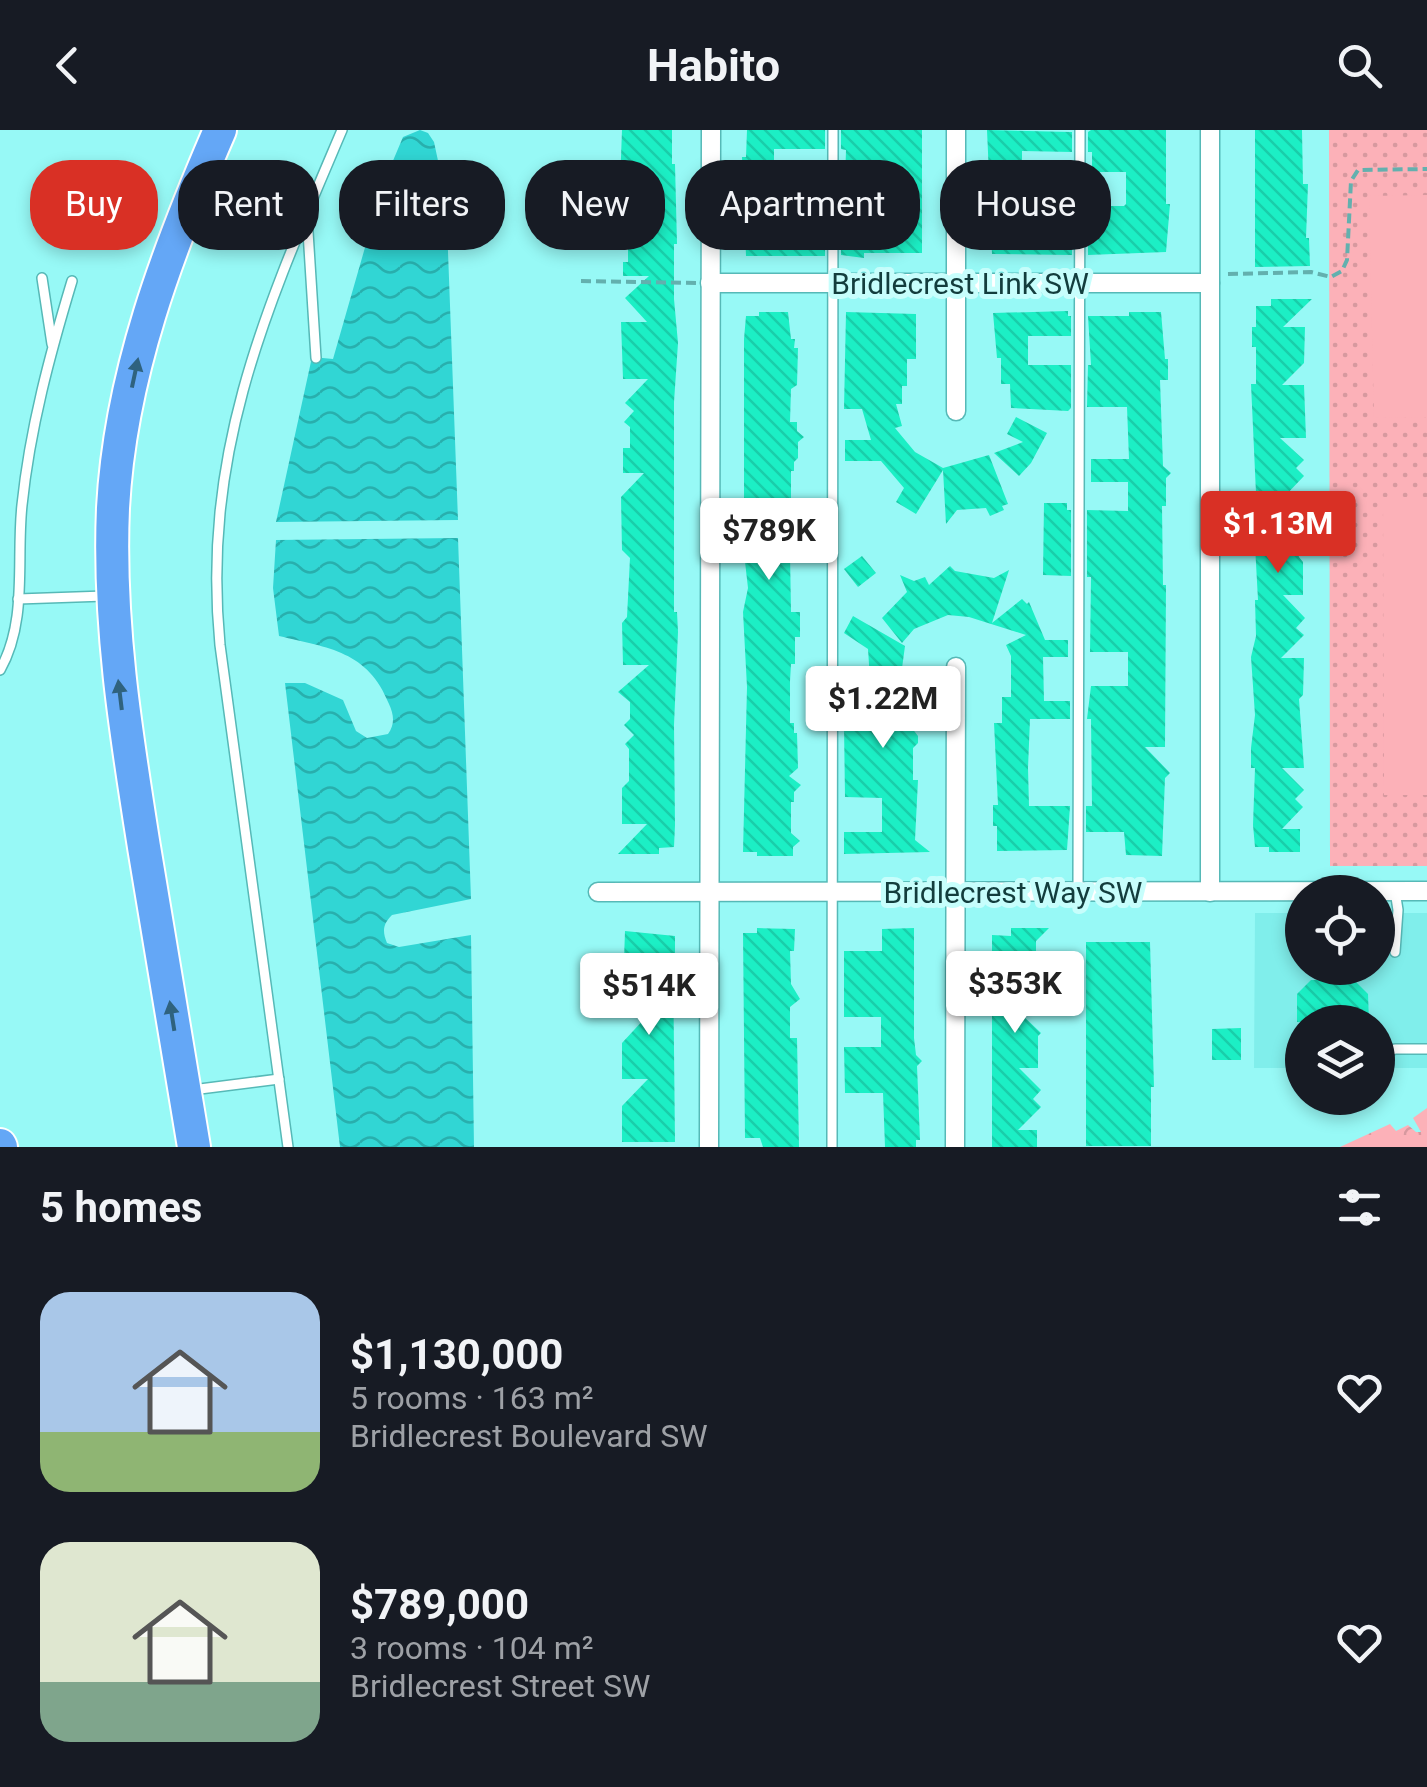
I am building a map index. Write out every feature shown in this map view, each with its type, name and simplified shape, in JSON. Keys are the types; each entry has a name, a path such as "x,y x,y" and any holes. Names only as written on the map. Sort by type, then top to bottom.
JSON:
{"highway":[{"path":"194,1147 120,696 113,596 113,505 126,410 147,316 178,228 220,130"}],"street":[{"path":"709,1147 710,130"},
{"path":"956,130 956,410"},
{"path":"1210,130 1210,892"},
{"name":"Bridlecrest Link SW","path":"710,283 1210,282"},
{"path":"955,1147 956,667"},
{"name":"Bridlecrest Way SW","path":"598,892 1427,891"}],"lane":[{"path":"319,184 342,130"},
{"path":"832,1147 834,130"},
{"path":"1078,891 1080,130"},
{"path":"288,1147 215,596 220,496 236,410 260,328 291,250"},
{"path":"308,250 316,358"},
{"path":"42,278 52,347"},
{"path":"0,670 17,622 28,459 52,347 72,281"},
{"path":"18,599 113,596"},
{"path":"1395,952 1396,891"},
{"path":"1395,1049 1427,1049"},
{"path":"184,1090 279,1079"}],"path":[{"path":"1210,282 1230,273 1312,272 1331,278 1342,271 1348,260 1351,181 1358,170 1427,169"},
{"path":"581,282 710,283"}],"shaded area":[{"path":"1255,913 1285,913 1285,985 1395,985 1395,913 1427,913 1427,1068 1395,1068 1395,1005 1285,1005 1285,1068 1254,1068"}],"green space":[{"path":"1329,130 1427,130 1427,866 1330,866"},
{"path":"1427,195 1427,417 1374,418 1369,196"},
{"path":"1383,497 1427,497 1427,795 1384,795"},
{"path":"1427,1108 1427,1147 1340,1147 1390,1124 1396,1131 1408,1125 1421,1132 1413,1118"}],"water":[{"path":"420,130 428,133 438,160 393,160 403,137"},
{"path":"364,250 448,250 458,520 276,522 312,357 333,359"},
{"path":"458,538 471,899 392,915 384,931 387,943 399,947 471,935 474,1147 340,1147 285,683 305,683 343,700 356,731 367,738 388,734 393,716 380,686 358,662 330,649 279,636 273,588 276,540"}],"building":[{"path":"622,130 672,130 678,343 674,402 674,612 678,632 675,825 674,847 659,848 659,854 618,854 647,824 622,824 622,788 629,781 629,749 625,744 634,735 624,725 630,719 630,702 618,692 649,665 623,665 622,623 627,617 630,558 622,550 621,497 644,473 623,473 623,448 630,448 630,427 624,422 634,411 625,403 648,379 623,379 621,322 647,322 625,298 649,276 623,276 623,262 628,262 628,250 665,250 665,160 621,160"},
{"path":"747,130 825,130 825,149 774,149 774,160 742,160 746,157"},
{"path":"841,130 922,130 922,253 864,253 864,258 841,255 841,250 920,250 920,160 846,160 846,150 841,149"},
{"path":"987,130 1072,132 1072,152 1022,151 1022,160 988,160"},
{"path":"1166,130 1166,204 1170,204 1166,252 1088,255 1088,250 1111,250 1111,206 1126,204 1126,172 1111,172 1111,160 1092,160 1088,132"},
{"path":"1255,130 1302,130 1310,266 1255,267"},
{"path":"746,250 825,250 825,256 746,256"},
{"path":"992,250 1072,250 1072,255 992,254"},
{"path":"1271,299 1312,299 1283,327 1305,327 1304,363 1282,385 1304,385 1306,438 1280,438 1304,460 1296,468 1304,476 1283,498 1301,498 1299,557 1303,562 1303,595 1283,595 1305,618 1296,628 1304,635 1281,658 1304,658 1303,695 1299,699 1304,768 1282,768 1304,790 1295,799 1303,807 1282,829 1300,829 1300,852 1269,852 1269,847 1255,847 1253,825 1255,768 1251,768 1251,748 1255,715 1251,657 1258,600 1255,545 1270,545 1270,515 1257,515 1251,384 1256,384 1256,347 1252,347 1252,327 1256,327 1256,306 1271,306"},
{"path":"1068,311 1071,336 1028,336 1028,365 1071,365 1071,408 1011,408 1010,384 1001,384 993,313"},
{"path":"759,312 788,312 791,339 795,339 794,348 798,348 790,422 797,422 797,431 804,437 798,442 798,458 791,471 791,503 800,510 798,545 794,544 794,553 790,553 791,612 800,612 800,637 795,637 795,664 791,664 790,681 790,723 794,723 797,733 798,768 789,776 801,785 791,802 791,833 800,841 793,847 793,856 743,852 747,687 743,612 748,588 744,553 744,339 746,316 759,316"},
{"path":"846,312 916,314 916,359 907,359 907,386 902,386 902,404 896,404 902,426 895,428 915,452 943,468 989,455 1008,504 1002,506 1004,510 990,516 986,508 957,510 946,524 943,470 916,514 896,502 904,488 881,461 845,461 845,440 871,440 862,409 844,409"},
{"path":"1129,312 1161,312 1168,359 1168,380 1160,380 1163,466 1171,473 1166,478 1166,506 1162,506 1166,585 1165,747 1145,747 1170,773 1165,778 1162,856 1126,855 1124,832 1086,832 1086,806 1092,806 1091,719 1087,719 1091,686 1128,686 1128,652 1090,652 1087,510 1128,511 1128,482 1091,482 1091,459 1129,459 1127,407 1087,407 1091,365 1088,316 1129,316"},
{"path":"1016,417 1047,433 1019,476 994,453 1023,442 1007,434"},
{"path":"1044,503 1067,503 1067,510 1071,510 1071,576 1043,575"},
{"path":"862,556 876,573 858,587 844,569"},
{"path":"950,566 955,571 994,578 1009,570 992,623 1022,599 1029,602 1045,640 1068,640 1068,657 1043,657 1044,701 1070,701 1070,719 1030,719 1028,768 1029,806 1070,806 1067,850 997,851 997,826 993,826 993,805 998,805 994,723 1002,723 1002,697 1011,697 1011,656 1006,645 1026,635 969,617 948,615 914,629 902,643 882,618 907,592 900,575 914,581 925,577 929,585"},
{"path":"853,616 905,646 900,683 904,683 904,699 911,699 911,727 918,736 913,748 913,780 918,780 915,840 930,852 844,854 844,832 882,832 882,798 845,797 844,725 873,725 868,649 844,633"},
{"path":"757,928 795,929 794,951 790,951 791,984 800,999 790,1007 790,1038 797,1038 799,1147 763,1147 760,1138 745,1138 743,933 757,933"},
{"path":"914,928 914,1038 916,1055 922,1061 917,1066 920,1140 916,1140 916,1147 885,1147 883,1093 845,1093 844,1047 881,1047 881,1017 844,1017 844,951 882,951 882,929"},
{"path":"1011,928 1049,928 1036,941 1036,971 1044,979 1044,1011 1018,1011 1041,1033 1038,1068 1019,1068 1041,1090 1033,1099 1041,1107 1018,1130 1037,1130 1037,1147 992,1147 992,935 1011,936"},
{"path":"625,931 675,936 675,1142 622,1142 622,1106 648,1079 622,1079 622,1043 646,1017 622,1017"},
{"path":"1086,942 1150,942 1154,1087 1151,1146 1086,1146"},
{"path":"1306,985 1359,985 1368,994 1368,1005 1297,1005 1297,994"},
{"path":"1241,1028 1241,1060 1212,1060 1212,1029"}]}
